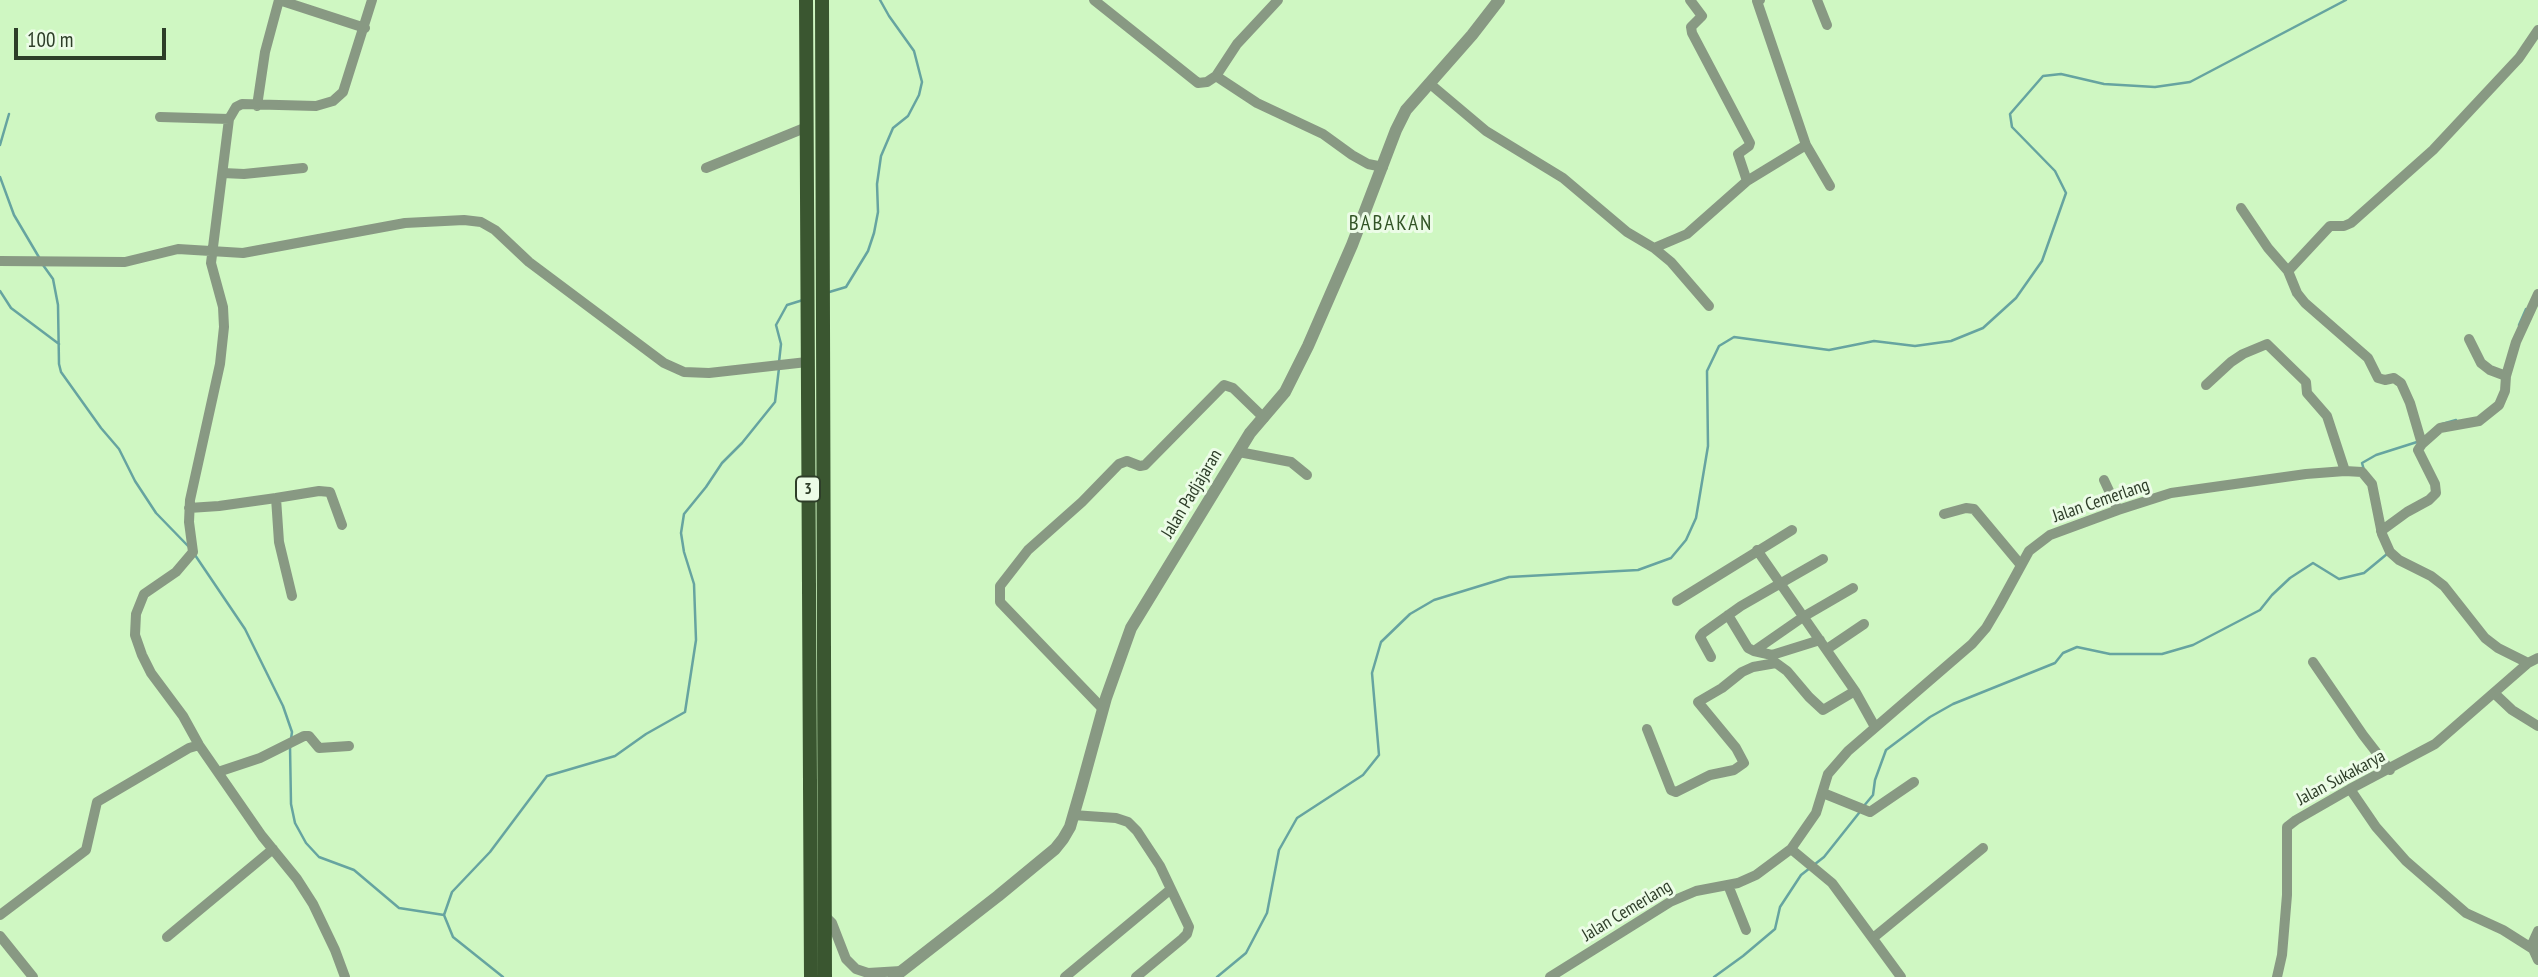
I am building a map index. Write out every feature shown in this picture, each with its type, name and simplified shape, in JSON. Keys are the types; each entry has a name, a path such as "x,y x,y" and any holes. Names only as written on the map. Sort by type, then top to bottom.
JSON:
{"main road":[{"name":"3","path":"806,0 807,362 817,851 823,976"},
{"name":"3","path":"822,0 817,851 824,915 823,976"}],"street":[{"path":"257,106 265,52 279,0 365,28"},
{"path":"345,977 313,904 151,673 135,635 136,614 144,594 176,572 193,555 189,508 217,377 224,327 223,307 211,263 229,119 236,107 242,104 316,106 333,101 343,92 372,0"},
{"path":"1094,0 1198,83 1207,82 1216,76 1237,44 1278,0"},
{"name":"Jalan Padjajaran","path":"898,974 1055,849 1070,827 1103,709 1131,628 1250,433 1285,392 1367,210 1406,110 1499,0"},
{"path":"1690,0 1702,16 1690,27 1692,33 1750,143 1738,154 1747,181"},
{"path":"1758,0 1806,145 1830,186"},
{"path":"1817,0 1827,25"},
{"path":"2288,271 2330,226 2351,223 2433,149 2519,58 2538,30"},
{"path":"1216,76 1257,103 1323,134 1352,156 1382,167"},
{"path":"1429,83 1486,131 1563,178 1627,233 1654,248 1671,262 1709,306"},
{"path":"160,117 229,119"},
{"path":"706,168 807,127"},
{"path":"1654,248 1687,234 1747,181 1806,145"},
{"path":"223,173 244,174 303,168"},
{"path":"2241,208 2268,248 2288,271 2305,303 2368,358 2378,378 2394,378 2401,383 2422,444"},
{"path":"0,261 125,262 177,249 243,253 405,223 464,220 481,222 495,230 529,262 664,363 684,372 709,373 807,362"},
{"path":"2381,531 2436,493 2435,484 2418,450 2422,444 2441,428 2471,424 2490,414 2502,399 2515,342 2538,294"},
{"path":"2469,339 2481,363 2506,376"},
{"path":"2206,385 2243,354 2267,344 2306,382 2307,393 2327,416 2345,471 2362,472 2372,484 2381,531 2390,552 2444,586 2485,638 2498,648 2528,663 2538,658"},
{"path":"1103,709 1000,602 1000,586 1028,550 1119,464 1127,461 1145,465 1222,387 1227,385 1233,388 1264,418"},
{"path":"1239,452 1291,462 1307,475"},
{"name":"Jalan Cemerlang","path":"1550,977 1670,902 1696,891 1728,885 1762,872 1791,849 1816,813 1828,774 1848,751 1972,644 1999,607 2029,551 2050,535 2171,494 2306,474 2345,471"},
{"path":"2104,480 2118,510"},
{"path":"189,508 319,491 330,492 342,525"},
{"path":"276,498 279,542 292,596"},
{"path":"1944,514 1966,508 1974,509 2020,564"},
{"path":"1677,601 1792,530"},
{"path":"1757,550 1856,691 1875,727"},
{"path":"1711,657 1701,635 1779,582 1822,559"},
{"path":"1754,651 1803,617 1853,588"},
{"path":"1728,615 1748,648 1754,651 1772,655 1820,640"},
{"path":"1827,649 1864,624"},
{"path":"2313,662 2390,769"},
{"path":"1647,729 1671,789 1676,792 1710,775 1734,770 1744,763 1736,748 1698,702 1742,672 1776,663 1787,671 1823,710 1856,691"},
{"name":"Jalan Sukakarya","path":"2277,977 2282,954 2287,895 2286,830 2296,820 2434,744 2528,663"},
{"path":"2494,693 2512,710 2538,726"},
{"path":"218,772 260,758 306,735 319,748 349,746"},
{"path":"0,915 86,850 97,802 189,748 200,745"},
{"path":"1823,793 1870,812 1914,782"},
{"path":"2350,789 2376,827 2406,861 2466,914 2503,930 2533,949"},
{"path":"1073,816 1108,817 1128,822 1137,831 1171,889 1189,927 1187,934 1136,977"},
{"path":"1873,938 1983,848"},
{"path":"167,937 273,849"},
{"path":"1791,849 1832,883 1901,977"},
{"path":"1728,885 1745,930"},
{"path":"1065,977 1171,889"},
{"path":"824,915 832,923 846,959 856,969 868,973 898,974"},
{"path":"2538,931 2533,942 2538,960"},
{"path":"0,936 33,977"}],"waterway":[{"path":"826,293 846,287 868,251 878,212 877,184 881,156 893,128 908,116 919,95 922,82 914,51 880,0"},
{"path":"1217,977 1246,953 1267,913 1279,850 1297,818 1363,775 1379,755 1372,673 1381,642 1410,614 1434,600 1509,577 1638,570 1671,558 1686,540 1696,518 1708,446 1707,371 1719,346 1734,337 1829,350 1874,341 1915,346 1951,341 1983,328 2016,298 2042,261 2066,193 2055,171 2012,127 2010,114 2043,76 2061,74 2104,84 2155,87 2190,82 2346,0"},
{"path":"0,145 9,114"},
{"path":"0,177 14,215 40,259"},
{"path":"43,265 53,279 58,305 61,372 119,449 135,481 156,513 189,547"},
{"path":"0,291 11,308 59,344"},
{"path":"779,362 781,344 776,325 787,305 803,300"},
{"path":"2519,325 2526,309"},
{"path":"503,977 453,937 444,915 452,892 490,852 547,776 615,756 646,734 685,712 696,640 694,584 681,533 684,514 722,463 775,402 779,368"},
{"path":"2442,424 2456,420"},
{"path":"2364,470 2362,463 2376,455 2417,442"},
{"path":"1863,807 1873,795 1875,780 1886,750 1930,717 1953,704 2055,663 2063,653 2077,647 2110,654 2162,654 2193,645 2260,610 2290,578 2313,563 2339,579 2364,573 2387,554"},
{"path":"195,555 245,629 283,706 292,732 291,739"},
{"path":"290,746 291,804 295,823 306,843 319,857 354,870 399,908 444,915"},
{"path":"1714,977 1775,929 1780,907 1801,875 1824,857 1859,813"}],"district":[{"name":"BABAKAN","path":"1391,224"}]}
